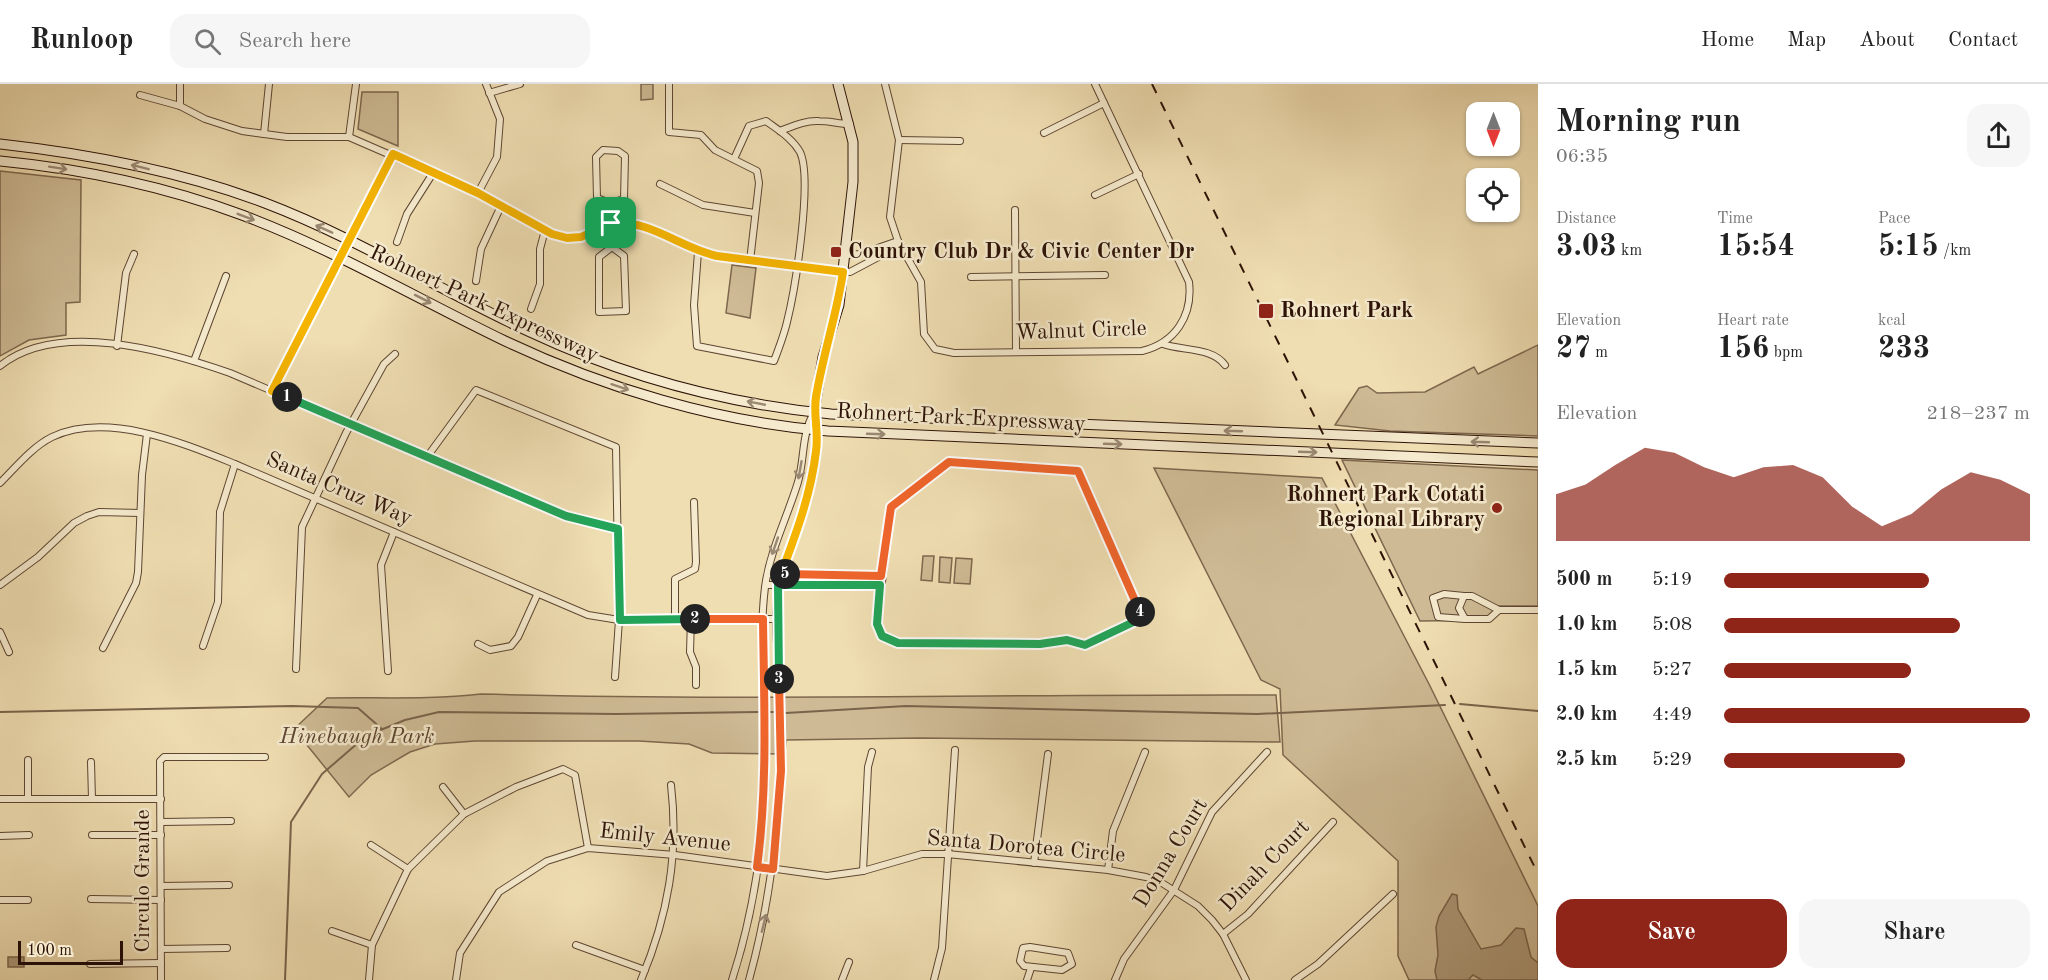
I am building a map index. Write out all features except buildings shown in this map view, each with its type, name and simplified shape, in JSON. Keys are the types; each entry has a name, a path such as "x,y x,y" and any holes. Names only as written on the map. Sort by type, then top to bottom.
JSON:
{"main road":[{"path":"814,412 823,357 839,305 853,182 850,124 838,84"},
{"name":"Rohnert Park Expressway","path":"0,144 95,157 178,176 267,204 349,240 528,331 588,357 698,391 814,412 1538,443"},
{"name":"Rohnert Park Expressway","path":"0,161 57,167 160,189 242,215 340,257 503,340 598,380 725,416 818,430 1538,462"}],"street":[{"path":"180,84 180,106"},
{"path":"264,134 269,84"},
{"path":"349,137 356,84"},
{"path":"478,193 497,157 500,119 486,84"},
{"path":"489,93 520,84"},
{"path":"669,84 669,132 701,135 715,150 757,171 759,183 750,261"},
{"name":"Walnut Circle","path":"885,84 899,140 890,217 898,241 921,282 924,334 935,349 954,353 1142,351 1162,344 1173,336 1188,311 1189,282 1095,84"},
{"path":"140,95 180,106 205,119 242,131 287,137 349,137 393,154 478,193 545,230 567,238 581,237 611,223 627,221 658,232 698,252 750,261 843,272 850,272 884,254 898,241"},
{"path":"1044,133 1104,104"},
{"path":"698,252 694,305 698,346 774,361 787,324 805,194 805,167 799,152 780,131 766,121 749,126 734,159"},
{"path":"780,131 813,121 850,124"},
{"path":"899,140 960,141"},
{"path":"603,150 618,151 625,156 624,199 610,203 597,198 596,157 603,150"},
{"path":"272,391 393,154"},
{"path":"397,242 407,214 433,173"},
{"path":"1095,195 1139,174"},
{"path":"660,184 703,205 755,213"},
{"path":"610,203 612,247"},
{"path":"476,281 481,249 501,206"},
{"path":"1014,210 1016,352"},
{"path":"531,309 540,284 540,249 545,230"},
{"path":"845,255 861,254 898,241"},
{"path":"612,247 624,256 627,311 599,312 599,257 612,247"},
{"path":"117,346 126,273 134,254"},
{"path":"971,277 1105,275"},
{"path":"194,361 226,276"},
{"path":"0,366 23,352 69,342 155,351 194,361 272,391 566,516 618,529"},
{"path":"1162,344 1179,350 1204,351 1221,359 1225,365"},
{"path":"296,669 302,527 351,425 384,364 395,354"},
{"path":"427,457 476,390 616,447 620,620 615,677"},
{"path":"732,980 750,912 764,808 763,619 766,585 773,548 800,472 805,429 814,412"},
{"path":"749,980 767,913 779,814 781,707 777,619 778,585 813,476 818,430 814,412"},
{"name":"Santa Cruz Way","path":"0,483 34,449 51,437 76,429 98,426 147,434 189,446 588,615 620,620 777,619"},
{"path":"103,648 136,583 147,434"},
{"path":"949,462 1078,471 1142,618 1085,645 1067,640 1040,644 898,643 882,636 877,624 881,576 891,507 949,462"},
{"path":"203,646 218,602 220,512 235,465"},
{"path":"675,620 675,579 695,569 694,502"},
{"path":"0,585 38,557 74,523 87,516 99,512 140,513"},
{"path":"388,671 381,565 394,532"},
{"path":"768,574 881,576"},
{"path":"766,585 880,585"},
{"path":"1499,610 1489,618 1465,619 1438,616 1433,598 1444,594 1472,596 1499,610 1538,610"},
{"path":"478,644 490,650 511,646 518,637 537,595"},
{"path":"1464,596 1459,608 1465,619"},
{"path":"691,619 690,652 696,667 696,685"},
{"path":"0,632 9,651"},
{"path":"934,980 942,948 955,750"},
{"path":"863,871 868,767 872,752"},
{"path":"1108,870 1113,831 1145,752"},
{"name":"Donna Court","path":"1114,980 1125,959 1174,890 1212,813 1267,752"},
{"path":"1034,863 1048,754"},
{"path":"161,799 160,761 164,757 265,757"},
{"path":"28,760 28,799"},
{"path":"91,762 92,799"},
{"path":"369,980 372,945 408,869 465,814 516,787 563,769 575,776 588,848"},
{"path":"641,980 657,934 675,855 671,785"},
{"path":"443,787 465,814"},
{"name":"Circulo Grande","path":"0,799 161,799 162,980"},
{"path":"161,822 231,821"},
{"name":"Dinah Court","path":"1223,934 1248,914 1333,822"},
{"path":"92,835 161,835"},
{"path":"0,836 29,836"},
{"path":"371,844 408,869"},
{"name":"Emily Avenue","path":"456,980 460,953 499,892 547,861 588,848 675,855 757,867"},
{"name":"Santa Dorotea Circle","path":"757,867 827,876 863,871 906,857 947,854 1108,870 1146,877 1174,890 1198,906 1223,934 1246,980"},
{"path":"161,886 229,885"},
{"path":"1296,980 1318,964 1393,894"},
{"path":"91,899 161,900"},
{"path":"0,900 28,900"},
{"path":"332,930 372,945"},
{"path":"576,945 645,970"},
{"path":"161,949 227,948"},
{"path":"1023,948 1063,951 1072,958 1069,968 1062,970 1031,968 1020,961 1023,948"},
{"path":"842,980 849,962"},
{"path":"90,963 161,963"},
{"path":"1027,980 1031,968"}],"green space":[{"path":"641,84 653,84 653,99 641,100"},
{"path":"362,92 398,92 398,146 358,129"},
{"path":"0,171 81,180 80,302 66,303 66,335 29,340 0,356"},
{"path":"732,265 756,268 750,318 726,313"},
{"path":"1538,345 1538,436 1390,431 1335,425 1359,388 1367,386 1377,393 1425,392 1474,367 1478,374"},
{"path":"1342,460 1538,470 1538,606 1498,606 1492,620 1420,621"},
{"path":"1154,468 1322,478 1429,684 1538,906 1538,980 1409,980 1398,956 1398,861 1283,755 1280,689 1261,680"},
{"path":"923,556 934,556 932,581 921,580"},
{"path":"940,557 952,558 950,583 939,582"},
{"path":"956,558 972,559 970,584 954,583"},
{"name":"Hinebaugh Park","path":"481,694 779,697 1276,695 1280,742 919,738 786,740 785,754 712,753 689,744 639,741 475,741 435,744 410,752 371,775 349,797 294,729 327,698 423,698"}],"shaded area":[{"path":"1452,894 1457,895 1458,909 1481,949 1501,945 1516,928 1524,929 1531,957 1538,963 1538,980 1482,980 1473,975 1468,980 1437,980 1435,971 1438,955 1436,927 1439,916"},
{"path":"8,957 24,957 24,967 8,967"}],"waterway":[{"path":"1460,704 1538,711"},
{"path":"786,713 906,706 1257,714 1445,705"},
{"path":"0,712 292,706 358,708 382,729"},
{"path":"285,980 291,822 322,774 366,736 405,720 439,712 616,714 758,712"},
{"path":"767,712 776,712"}],"railway":[{"path":"1152,84 1538,874"}],"place":[{"name":"Country Club Dr & Civic Center Dr","path":"836,252"},
{"name":"Rohnert Park","path":"1266,311"},
{"name":"Rohnert Park Cotati Regional Library","path":"1497,508"}],"route":[{"path":"393,154 478,193 552,234 567,238 581,237 593,234 611,223 627,221 658,232 698,252 843,272 839,305 823,357 814,412 818,430 813,476 802,516 781,574 881,576 891,507 949,462 1078,471 1142,618 1085,645 1067,640 1040,644 898,643 882,636 877,624 880,585 778,585 781,771 773,869 757,867 764,808 766,760 763,619 620,620 618,529 594,525 542,507 272,391 393,154"}]}
